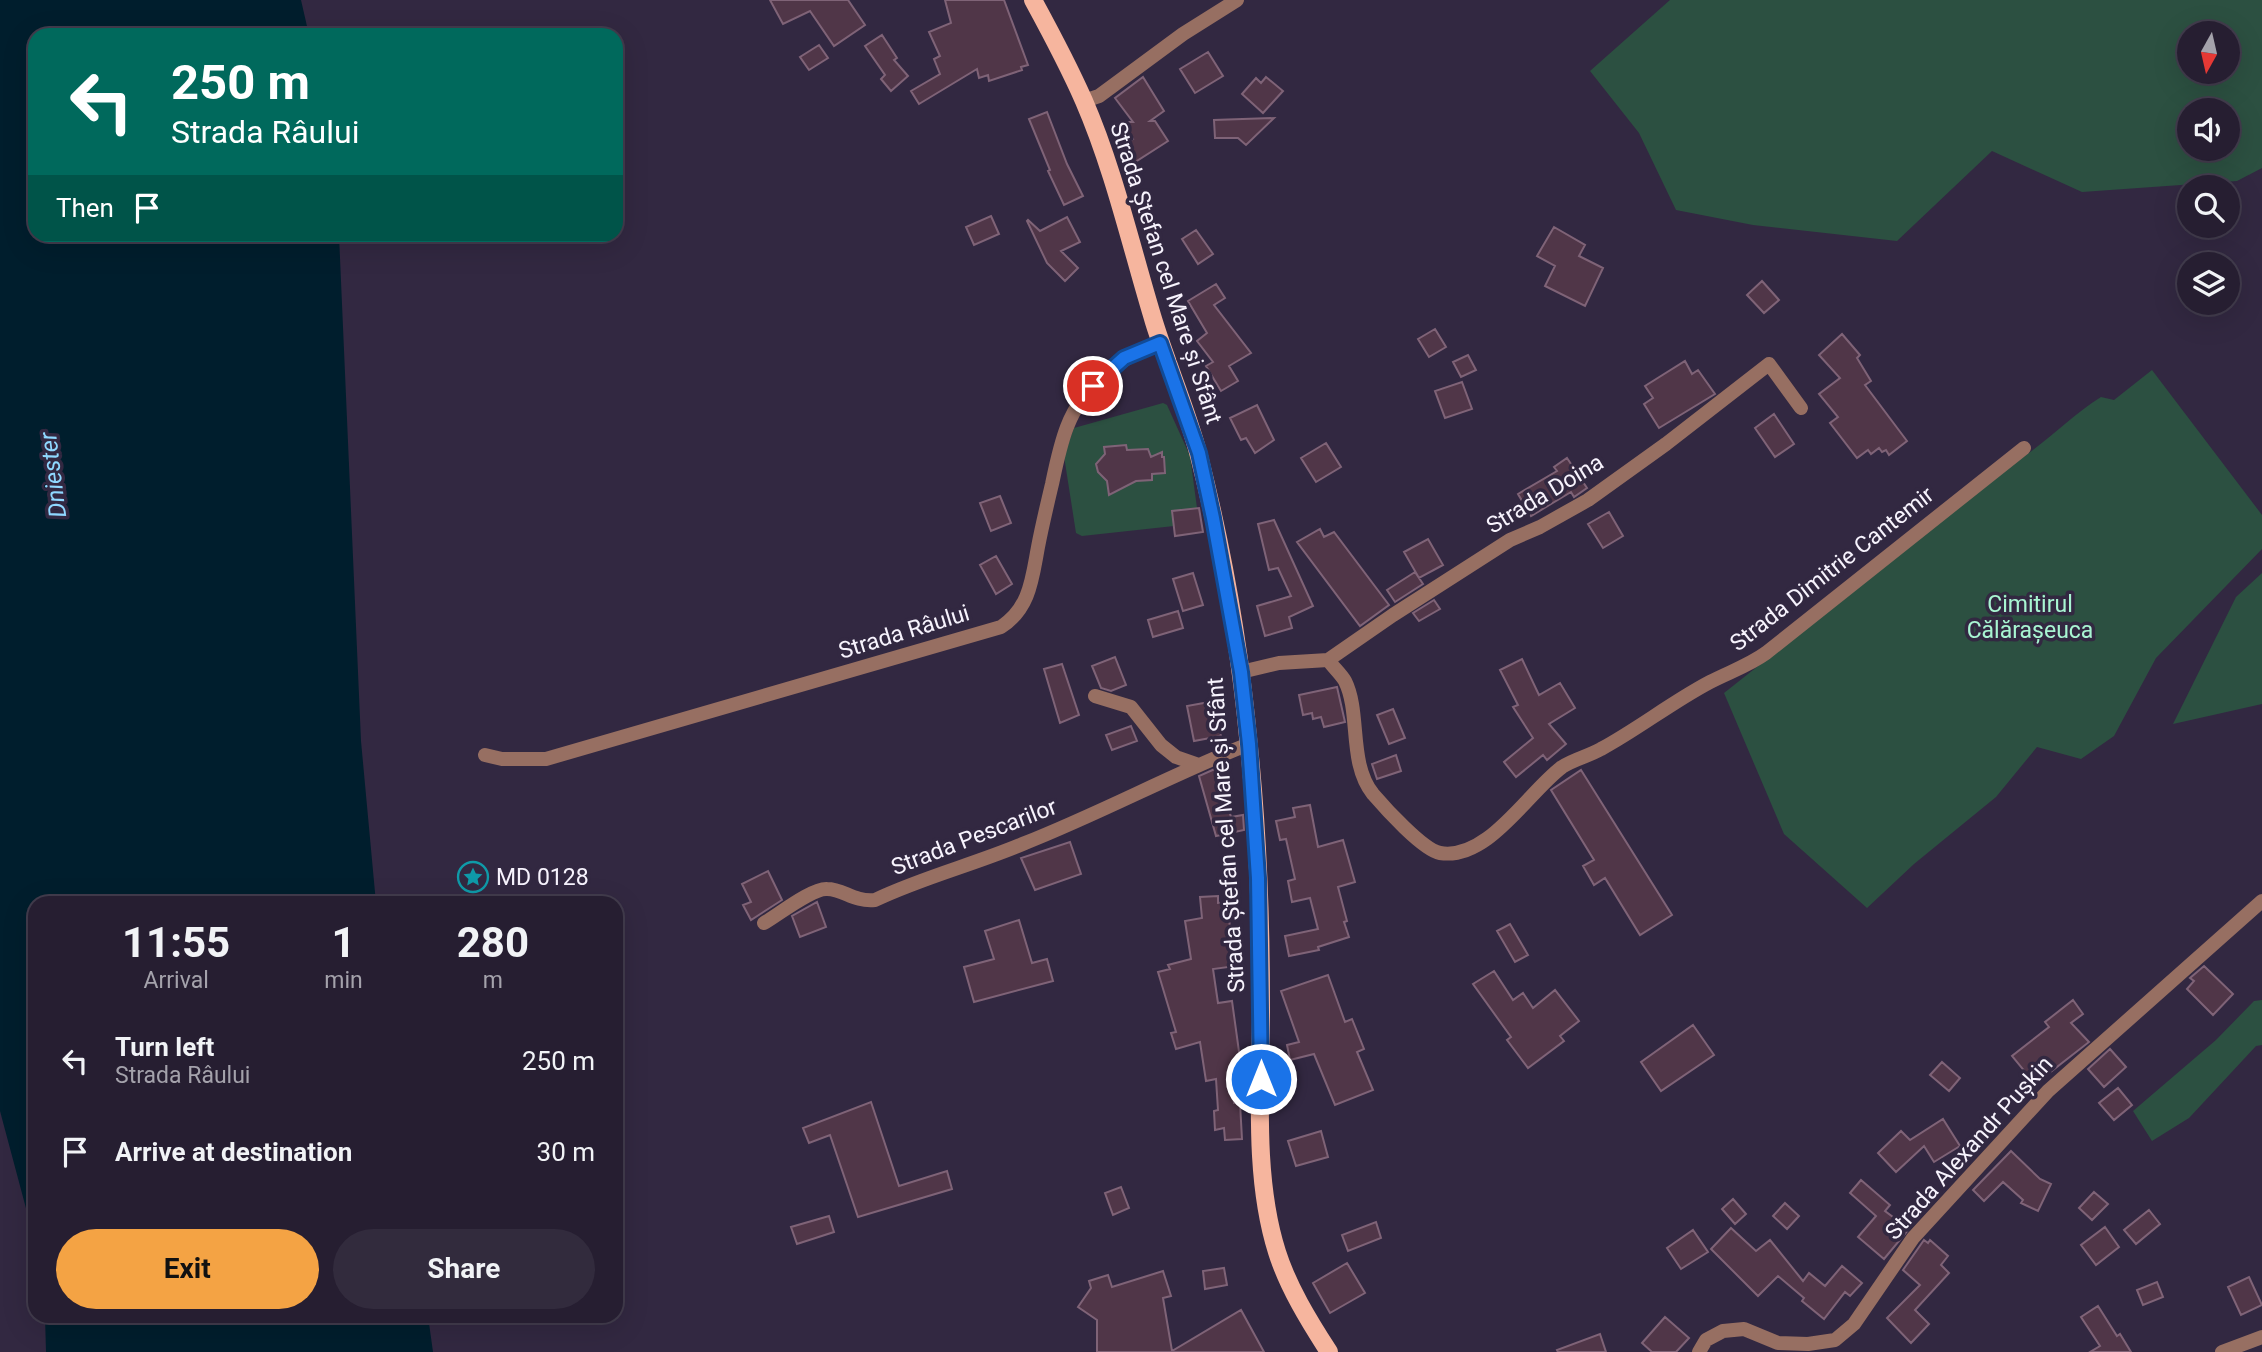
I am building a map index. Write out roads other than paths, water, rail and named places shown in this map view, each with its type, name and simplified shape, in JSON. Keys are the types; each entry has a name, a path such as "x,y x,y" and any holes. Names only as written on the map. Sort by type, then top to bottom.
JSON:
{"main road":[{"name":"Strada Ștefan cel Mare și Sfânt","path":"1033,0 1084,101 1102,150 1160,343 1199,453 1241,672 1249,744 1258,878 1261,1129 1265,1185 1277,1252 1301,1305 1329,1352"}],"street":[{"path":"1084,101 1099,96 1183,34 1237,0"},
{"name":"Strada Râului","path":"485,755 502,759 546,759 1001,627 1019,612 1030,589 1068,424 1087,393 1107,372 1124,358 1160,343"},
{"name":"Strada Doina","path":"1328,660 1392,615 1510,540 1540,527 1588,500 1769,364 1801,408"},
{"name":"Strada Dimitrie Cantemir","path":"1328,660 1345,682 1360,765 1371,791 1398,822 1431,849 1440,853 1468,850 1488,839 1565,765 1599,750 1709,682 1759,658 2024,448"},
{"path":"1241,672 1279,663 1328,660"},
{"path":"1095,696 1131,707 1161,745 1176,757 1199,765"},
{"name":"Strada Pescarilor","path":"764,923 815,892 827,889 855,899 875,900 1048,834 1249,744"},
{"name":"Strada Alexandr Pușkin","path":"1699,1352 1711,1337 1723,1331 1744,1329 1779,1343 1808,1344 1835,1340 1854,1324 1913,1237 2048,1091 2262,901"},
{"path":"2222,1352 2262,1337"}],"water":[{"name":"Dniester","path":"0,0 301,0 307,28 28,28 28,242 339,242 361,741 375,896 28,896 28,1216 0,1111"},
{"path":"45,1323 429,1323 433,1352 46,1352"}],"place":[{"name":"MD 0128","path":"473,877"}],"park label":[{"name":"Cimitirul Călărașeuca","path":"2030,617"}]}
